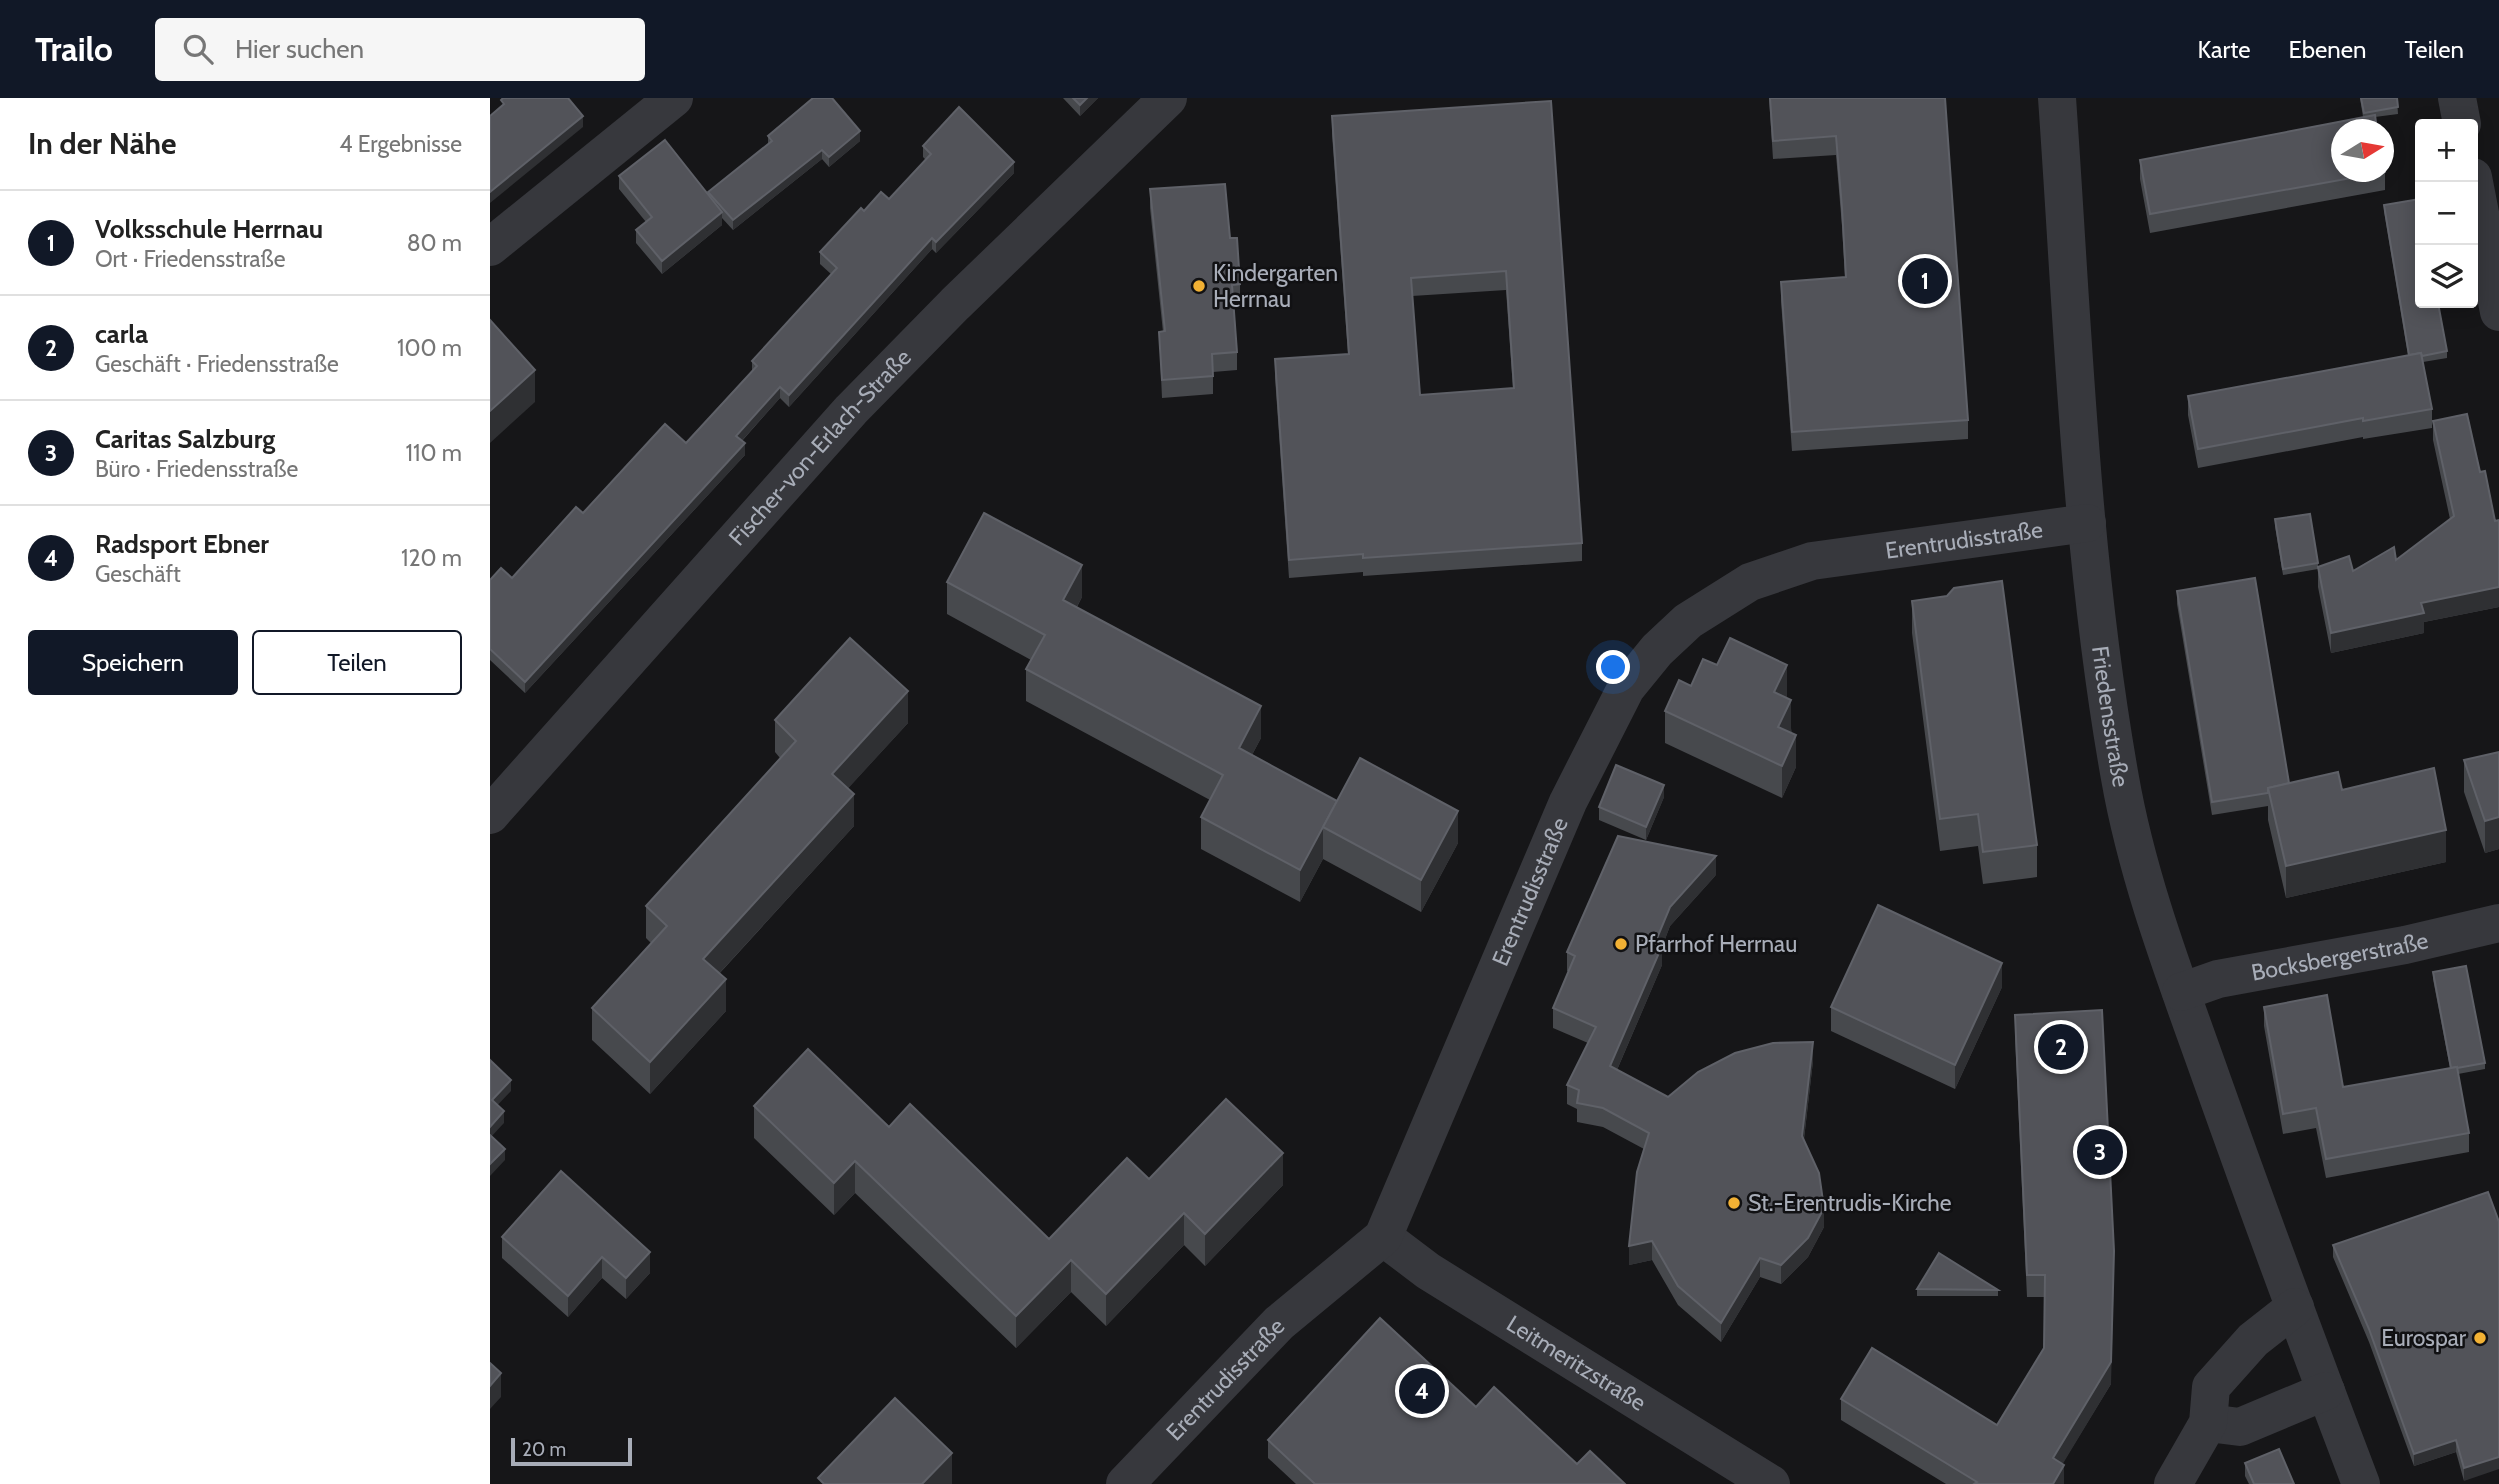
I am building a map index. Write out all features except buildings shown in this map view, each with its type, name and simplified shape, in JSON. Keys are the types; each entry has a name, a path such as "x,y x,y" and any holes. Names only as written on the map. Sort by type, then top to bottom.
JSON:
{"street":[{"path":"490,247 674,98"},
{"name":"Fischer-von-Erlach-Straße","path":"490,815 851,410 955,304 1168,98"},
{"name":"Friedensstraße","path":"2057,98 2087,523 2094,598 2120,780 2163,946 2361,1484"},
{"path":"2457,98 2461,119"},
{"path":"2474,182 2499,312"},
{"name":"Erentrudisstraße","path":"1125,1484 1279,1323 1383,1237 1568,802 1626,688 1657,650 1688,621 1750,582 1812,561 2087,523"},
{"name":"Bocksbergerstraße","path":"2180,992 2218,979 2405,945 2499,923"},
{"name":"Leitmeritzstraße","path":"1383,1237 1428,1271 1771,1484"},
{"path":"2173,1484 2208,1423 2211,1387 2253,1340 2295,1307"},
{"path":"2208,1423 2240,1427 2326,1391"}],"place":[{"name":"Volksschule Herrnau","path":"1925,281"},
{"name":"Kindergarten Herrnau","path":"1199,286"},
{"name":"Pfarrhof Herrnau","path":"1621,944"},
{"name":"carla","path":"2061,1047"},
{"name":"Caritas Salzburg","path":"2100,1152"},
{"name":"St.-Erentrudis-Kirche","path":"1734,1203"},
{"name":"Eurospar","path":"2480,1338"},
{"name":"Radsport Ebner","path":"1422,1391"}]}
